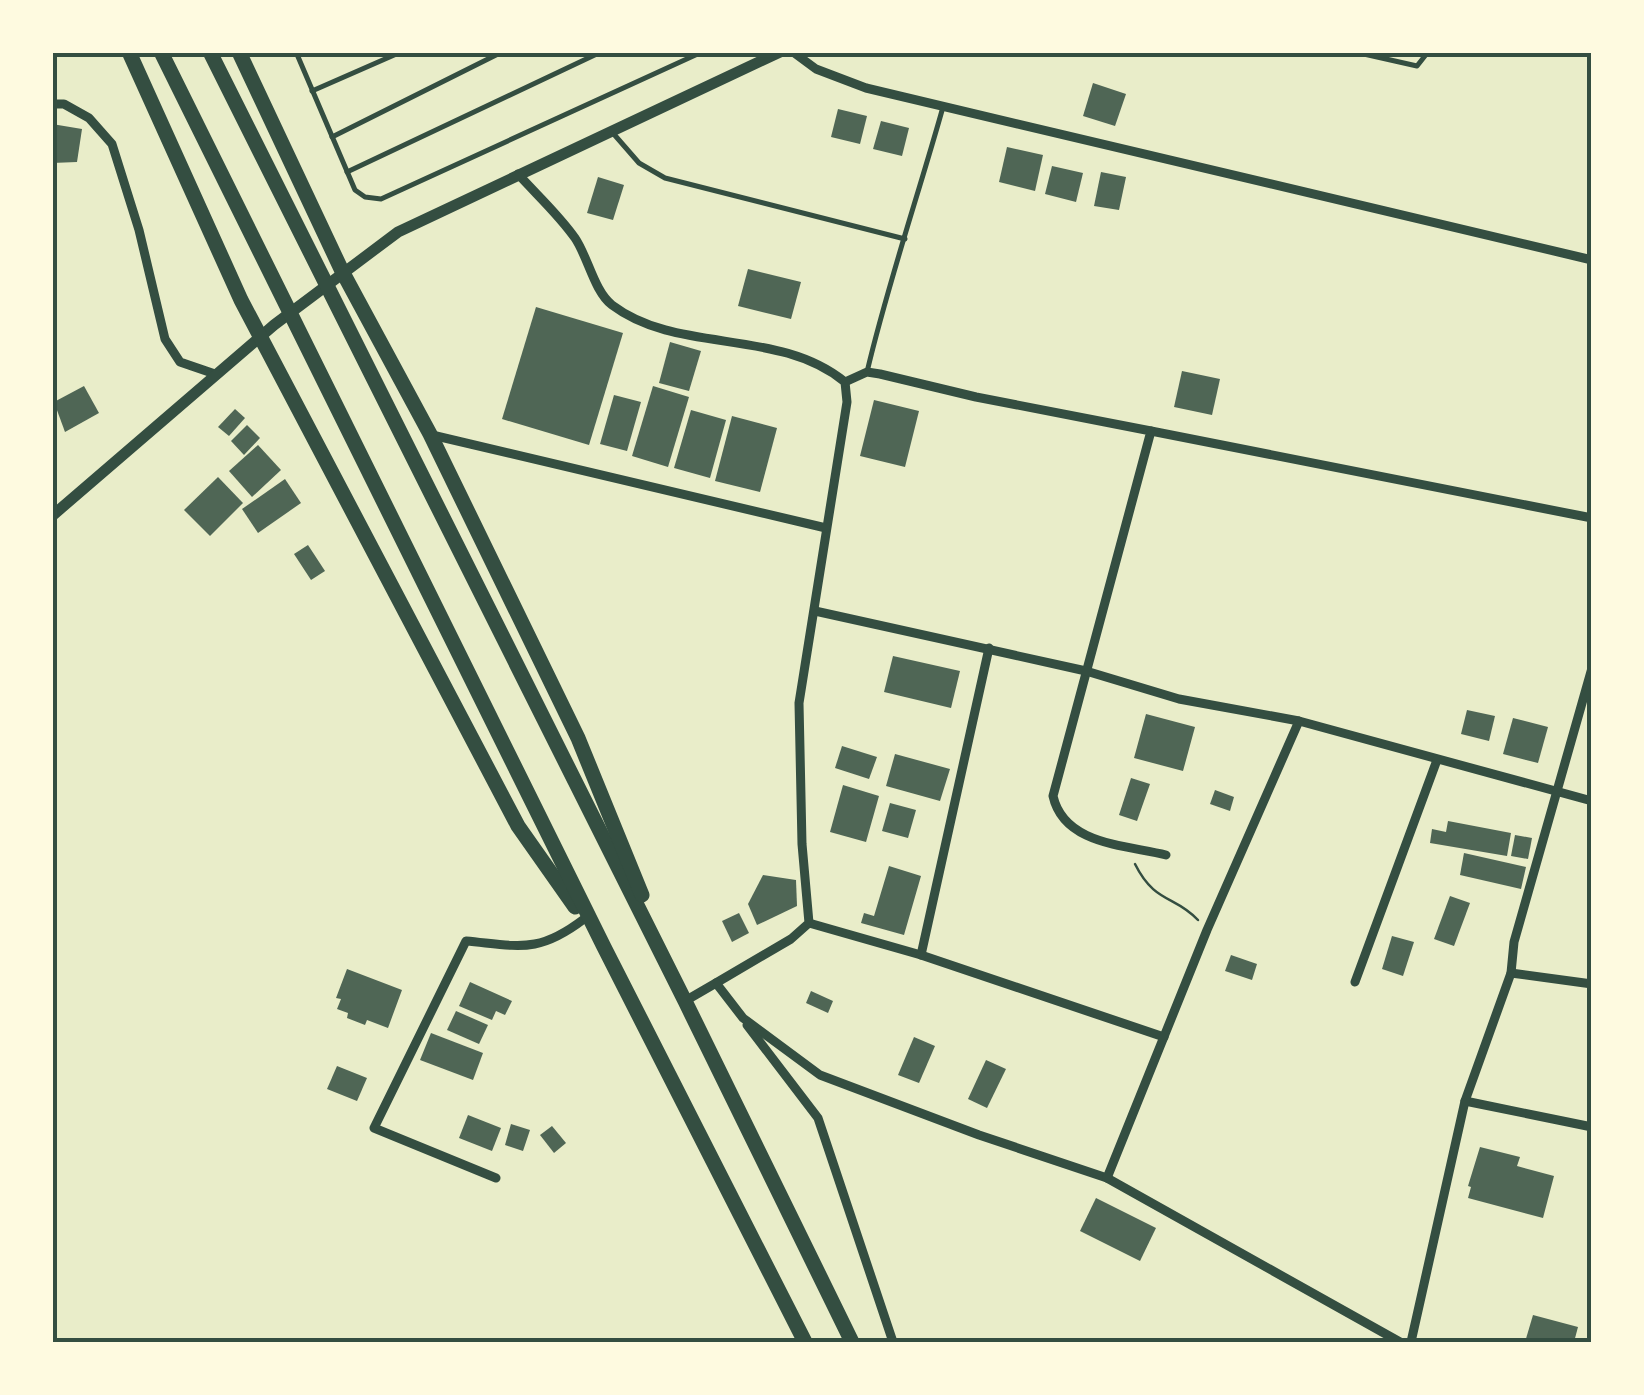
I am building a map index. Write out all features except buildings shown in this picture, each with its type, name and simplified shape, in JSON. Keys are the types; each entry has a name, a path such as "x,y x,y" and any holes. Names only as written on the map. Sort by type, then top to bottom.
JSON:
{"highway":[{"path":"129,52 241,300 518,826 604,947"},
{"path":"162,52 604,947 805,1342"},
{"path":"210,52 852,1342"},
{"path":"239,52 336,276 430,434 578,738 685,1001"}],"street":[{"path":"52,516 274,324 398,232 780,52"},
{"path":"792,52 816,69 866,88 1592,260"},
{"path":"52,104 64,104 90,118 112,144 139,230 165,340 180,362 216,374"},
{"path":"518,174 574,237 609,303 649,325 787,352 827,368 844,382 848,402 800,703 802,844 808,923 791,940 685,1001"},
{"path":"844,382 866,372 1592,518"},
{"path":"1152,431 1053,796 1057,811 1070,828 1091,838 1166,855"},
{"path":"430,434 826,528"},
{"path":"815,611 1086,671 1179,699 1298,720 1592,800"},
{"path":"921,955 989,648"},
{"path":"1411,1342 1466,1101 1511,973 1514,942 1592,668"},
{"path":"1107,1178 1207,930 1298,720"},
{"path":"1355,982 1436,760"},
{"path":"496,1178 374,1128 466,941 530,947 558,938 584,919"},
{"path":"808,923 921,955 1164,1036"},
{"path":"1511,973 1592,984"},
{"path":"716,983 818,1118 894,1342"},
{"path":"743,1018 820,1075 979,1136 1107,1178 1400,1342"},
{"path":"1466,1101 1592,1127"}],"lane":[{"path":"296,52 347,172 360,194 372,198 390,197 702,52"},
{"path":"312,91 401,52"},
{"path":"332,137 502,52"},
{"path":"347,172 600,52"},
{"path":"1355,52 1417,66 1428,52"},
{"path":"866,372 884,298 943,106"},
{"path":"610,130 629,154 665,178 905,239"}],"path":[{"path":"1125,845 1157,896 1191,913 1207,930"}]}
